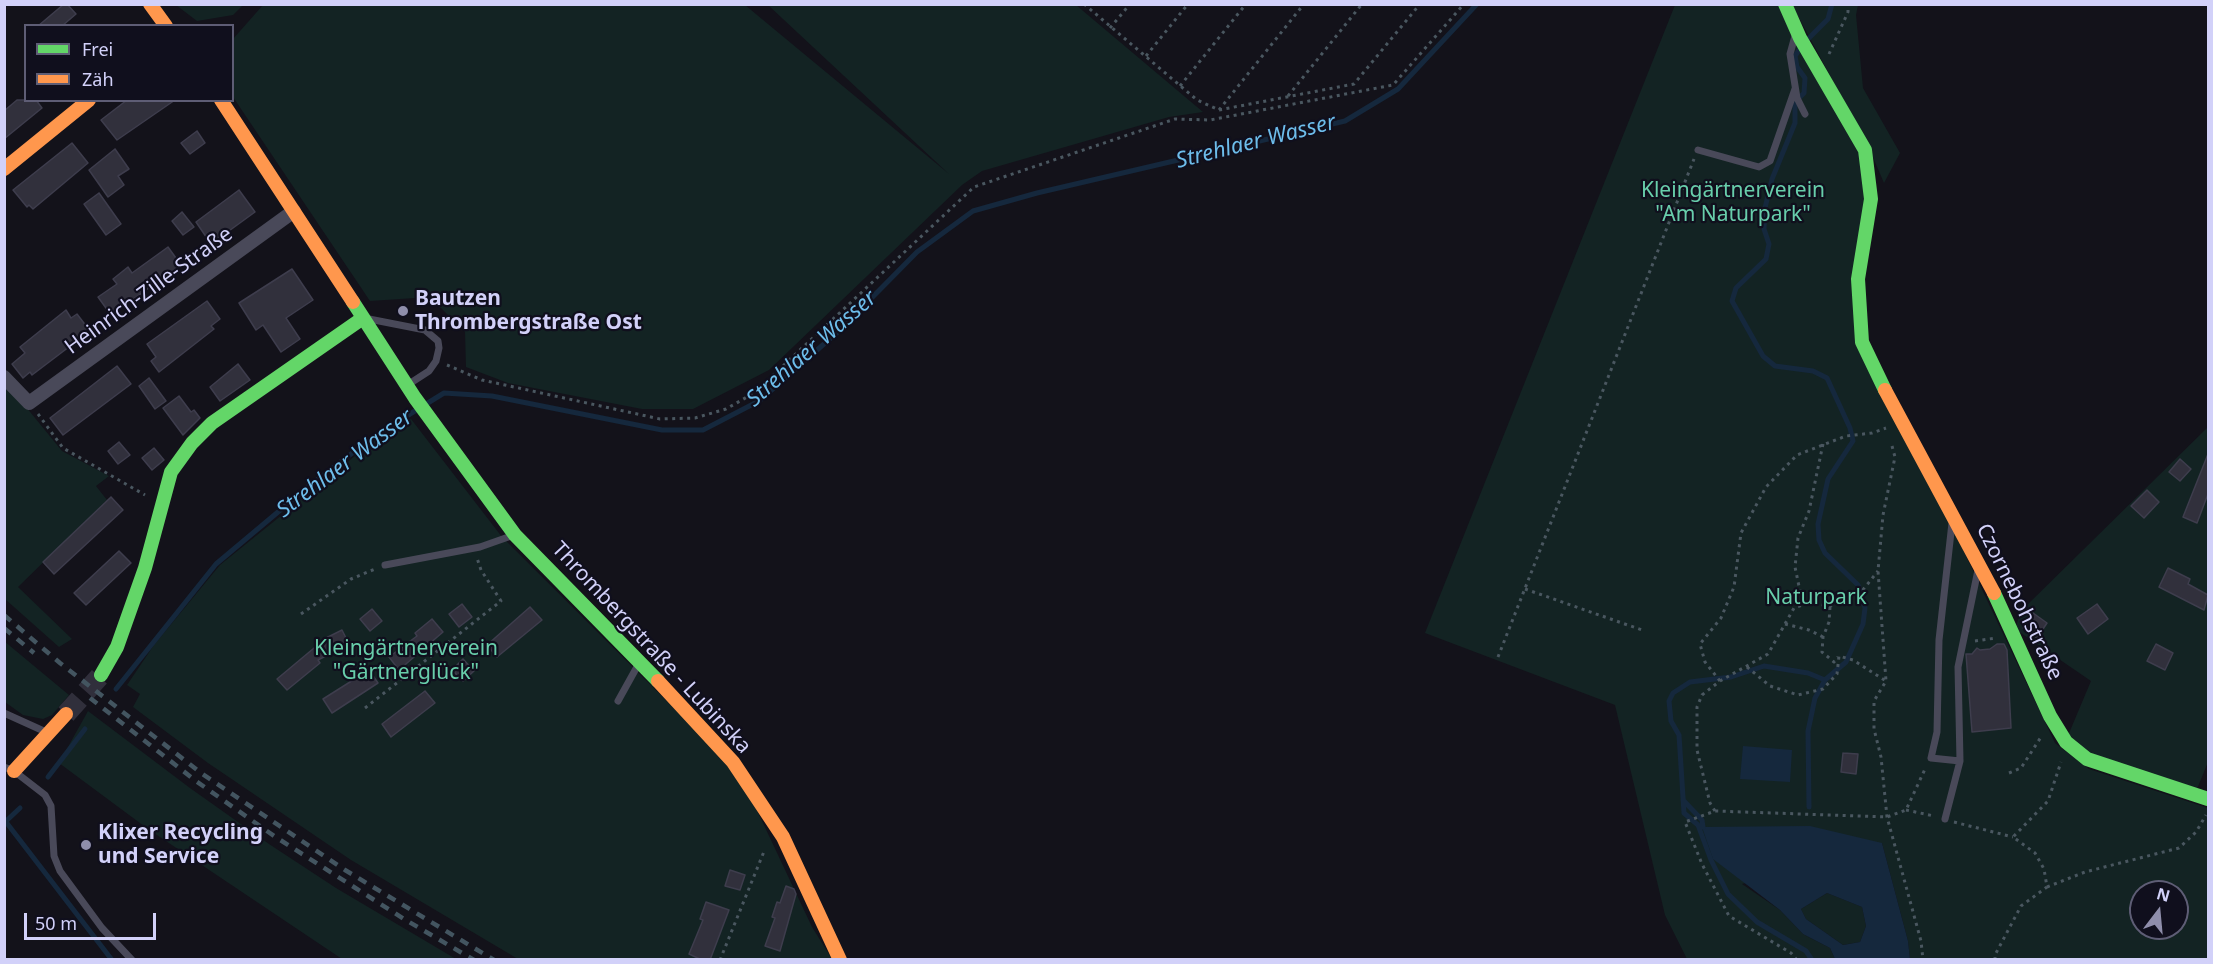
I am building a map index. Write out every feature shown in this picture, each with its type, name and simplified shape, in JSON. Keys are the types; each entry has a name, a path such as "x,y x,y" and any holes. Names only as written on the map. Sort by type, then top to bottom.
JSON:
{"street":[{"path":"150,4 165,24"},
{"path":"1785,4 1817,69"},
{"name":"Czornebohstraße","path":"1817,69 1865,150 1870,199 1858,279 1862,342 1896,411 1980,563 2050,716 2066,742 2087,759 2208,799"},
{"path":"4,169 87,102"},
{"path":"222,102 407,385"},
{"name":"Heinrich-Zille-Straße","path":"28,403 294,211"},
{"path":"101,675 117,648 145,568 171,472 192,443 212,423 363,318"},
{"path":"4,376 28,403"},
{"name":"Thrombergstraße - Lubinska","path":"407,385 516,535 733,762 783,837 840,960"},
{"path":"9,769 49,733 66,714"}],"lane":[{"path":"1801,39 1790,54 1795,89 1805,114"},
{"path":"1698,150 1759,167 1770,161 1795,89"},
{"path":"363,318 425,330 438,341 436,361 429,371 407,385"},
{"path":"1953,514 1939,640 1938,732 1931,758 1960,761"},
{"path":"385,565 480,548 516,535"},
{"path":"1945,819 1960,761 1958,666 1980,563"},
{"path":"618,701 639,662"},
{"path":"4,713 49,733"},
{"path":"9,769 34,785 51,806 54,856 60,871 102,928 132,960"}],"path":[{"path":"1084,4 1197,100 1219,110 1354,84 1420,4"},
{"path":"1110,28 1130,4"},
{"path":"1146,56 1188,4"},
{"path":"1180,86 1246,4"},
{"path":"1219,110 1304,4"},
{"path":"1287,97 1362,4"},
{"path":"436,361 482,380 660,419 695,418 718,412 754,393 974,187 1175,118 1210,120 1393,85 1464,4"},
{"path":"1817,69 1828,56 1848,12 1848,4"},
{"path":"1498,657 1698,150"},
{"path":"28,403 63,448 161,506"},
{"path":"1896,411 1891,414 1887,427 1895,457 1883,515 1878,571 1886,681 1874,701 1874,729 1881,757 1887,817 1921,941 1923,960"},
{"path":"1720,681 1705,662 1700,644 1721,618 1734,587 1741,533 1766,487 1797,455 1846,436 1872,433 1887,427"},
{"path":"1808,603 1801,596 1796,567 1798,538 1809,511 1823,444"},
{"path":"365,708 501,601 481,570 477,556 480,548"},
{"path":"301,614 351,579 385,565"},
{"path":"1715,812 1710,803 1697,750 1697,708 1702,695 1720,681 1768,654 1794,608 1808,603 1830,606 1862,591 1878,571"},
{"path":"1525,588 1642,630"},
{"path":"1830,606 1830,622 1823,637 1822,652 1834,662 1839,656"},
{"path":"1785,624 1809,630 1823,637"},
{"path":"1962,644 2015,636"},
{"path":"1839,656 1853,660 1886,681"},
{"path":"1747,667 1770,686 1798,695 1823,689 1837,674 1839,656"},
{"path":"2009,773 2021,768 2037,747 2050,716"},
{"path":"2013,837 2048,801 2054,788 2066,742"},
{"path":"1906,810 1931,758"},
{"path":"1797,960 1791,953 1729,916 1693,844 1685,822 1715,812 1887,817 1906,810 2013,837 2035,853 2044,869 2047,887"},
{"path":"1995,960 1995,955 2021,906 2047,887 2085,872 2179,848 2196,832 2208,812"},
{"path":"720,960 765,849"}],"green space":[{"path":"176,5 243,5 233,15 197,21"},
{"path":"263,5 745,5 949,174 768,5 1076,5 1203,112 1169,117 982,171 962,185 769,370 693,409 642,409 508,383 466,367 465,332 441,308 415,298 370,301 234,98 234,38"},
{"path":"1675,5 1781,5 1861,149 1864,199 1855,340 1947,516 2055,743 2089,769 2208,808 2208,959 1910,959 1908,941 1882,843 1742,884 1780,910 1803,934 1830,948 1835,959 1687,959 1665,915 1615,705 1425,633"},
{"path":"1792,5 1858,5 1856,15 1863,88 1900,153 1884,183 1869,148"},
{"path":"4,380 62,451 109,476 96,486 107,500 18,587 72,639 59,647 5,599"},
{"name":"Kleingärtnerverein \"Gärtnerglück\"","path":"411,419 502,537 701,735 745,785 812,927 832,959 518,959 351,860 208,763 133,707 140,694 127,685 154,645 220,565 376,439"},
{"path":"2208,427 2208,762 2197,789 2090,754 2067,738 2091,681 2015,629 2021,611"},
{"path":"4,641 69,695 52,715 43,719 23,715 5,702"},
{"path":"88,711 269,844 336,888 456,959 342,959 148,829 59,763"},
{"path":"1827,893 1862,907 1866,926 1860,942 1843,945 1806,919 1801,909"}],"water":[{"path":"1743,746 1792,750 1790,782 1740,779"},
{"path":"1810,826 1882,843 1908,941 1910,959 1835,959 1830,948 1803,934 1780,910 1713,859 1702,827","holes":["1827,893 1862,907 1866,926 1860,942 1843,945 1806,919 1801,909"]}],"building":[{"path":"64,4 67,4 76,14 64,24 40,24"},
{"path":"17,100 38,102 42,108 4,139 4,111"},
{"path":"124,102 172,102 117,140 101,120"},
{"path":"197,131 205,143 190,154 181,143"},
{"path":"72,143 88,163 33,209 29,205 27,207 13,190"},
{"path":"115,149 129,169 118,176 124,185 108,197 89,170"},
{"path":"239,190 255,212 211,244 196,222"},
{"path":"99,193 121,224 106,235 84,204"},
{"path":"182,212 194,227 183,235 172,221"},
{"path":"168,247 181,265 111,315 98,297 117,284 113,279 128,267 132,273"},
{"path":"292,269 313,300 286,318 300,339 281,352 263,325 256,330 239,303"},
{"path":"207,301 220,319 211,326 214,329 159,372 151,361 156,357 147,344"},
{"path":"66,310 71,318 77,314 90,331 32,375 30,372 23,378 12,364 25,353 20,347"},
{"path":"238,364 250,380 220,401 210,387"},
{"path":"117,366 131,384 63,435 50,418"},
{"path":"149,378 166,401 155,409 139,386"},
{"path":"179,396 191,412 194,410 200,418 183,435 163,408"},
{"path":"119,442 130,455 118,464 108,451"},
{"path":"154,448 164,460 152,470 142,458"},
{"path":"2208,454 2208,494 2197,523 2183,517"},
{"path":"2180,459 2191,469 2180,481 2169,472"},
{"path":"2147,490 2159,502 2144,518 2131,506"},
{"path":"111,497 123,510 54,574 43,562"},
{"path":"119,551 131,563 86,605 74,593"},
{"path":"2168,568 2190,579 2188,584 2208,595 2204,610 2159,587"},
{"path":"462,604 472,617 459,627 449,614"},
{"path":"2097,604 2108,619 2088,634 2077,618"},
{"path":"530,607 542,620 497,657 487,645"},
{"path":"372,609 382,621 370,631 360,619"},
{"path":"2033,613 2047,623 2037,638 2023,628"},
{"path":"432,619 443,632 399,670 389,657 417,636 415,633"},
{"path":"342,630 349,644 318,660 320,663 287,690 277,679 326,638"},
{"path":"1997,644 2004,644 2007,650 2011,728 1972,732 1966,654 1972,654 1977,648 1990,649"},
{"path":"2156,644 2173,653 2165,670 2147,661"},
{"path":"463,659 474,671 463,681 452,670"},
{"path":"369,670 378,683 332,713 323,699"},
{"path":"425,691 435,703 391,737 382,724"},
{"path":"1843,753 1858,754 1856,774 1841,772"},
{"path":"730,870 745,875 740,890 725,886"},
{"path":"786,886 794,889 796,894 780,951 765,946 775,918 772,917 777,902 780,903"},
{"path":"706,902 729,910 710,960 702,960 689,954 703,920 700,919"}],"waterway":[{"name":"Strehlaer Wasser","path":"116,689 216,564 309,486 376,435 444,393 492,396 662,430 703,430 759,401 841,329 917,252 973,211 1037,193 1345,121 1398,89 1477,4"},
{"path":"1807,40 1828,19 1832,4"},
{"path":"1801,47 1795,56 1797,67 1805,78 1804,93 1795,102 1795,123 1772,179 1765,208 1764,229 1769,244 1766,259 1736,288 1732,301 1763,356 1775,366 1813,371 1827,378 1850,428 1853,441 1828,479 1818,524 1819,540 1825,553 1858,585 1865,608 1863,624 1846,662 1825,680 1815,698 1808,731 1809,807"},
{"path":"1812,960 1806,951 1757,922 1728,894 1711,860 1698,825 1684,813 1679,735 1671,721 1669,701 1673,693 1690,682 1731,677 1764,666 1808,673 1825,680"},
{"path":"48,777 85,729"},
{"path":"1683,800 1702,820 1703,827 1698,825"},
{"path":"4,823 20,808"},
{"path":"6,822 112,960"}],"tunnel":[{"path":"66,714 101,675"}],"railway":[{"path":"4,615 60,663 201,773 345,870 494,960"},
{"path":"4,628 34,653"},
{"path":"90,698 196,781 274,836 404,919 474,960"}],"traffic: fast":[{"path":"1785,4 1800,38 1865,150 1871,199 1858,279 1862,342 1885,390"},
{"path":"353,302 415,398 515,535 658,681"},
{"path":"101,675 117,647 145,568 171,472 192,443 212,423 363,318"},
{"path":"1994,593 2050,716 2066,742 2087,759 2208,799"}],"traffic: slow":[{"path":"150,4 165,24"},
{"path":"4,169 87,102"},
{"path":"222,102 353,302"},
{"path":"1885,390 1994,593"},
{"path":"658,681 733,762 783,837 840,960"},
{"path":"14,771 66,714"}],"place":[{"name":"Bautzen Thrombergstraße Ost","path":"403,311"},
{"name":"Klixer Recycling und Service","path":"86,845"}],"park label":[{"name":"Kleingärtnerverein \"Am Naturpark\"","path":"1733,203"},
{"name":"Naturpark","path":"1816,598"}]}
